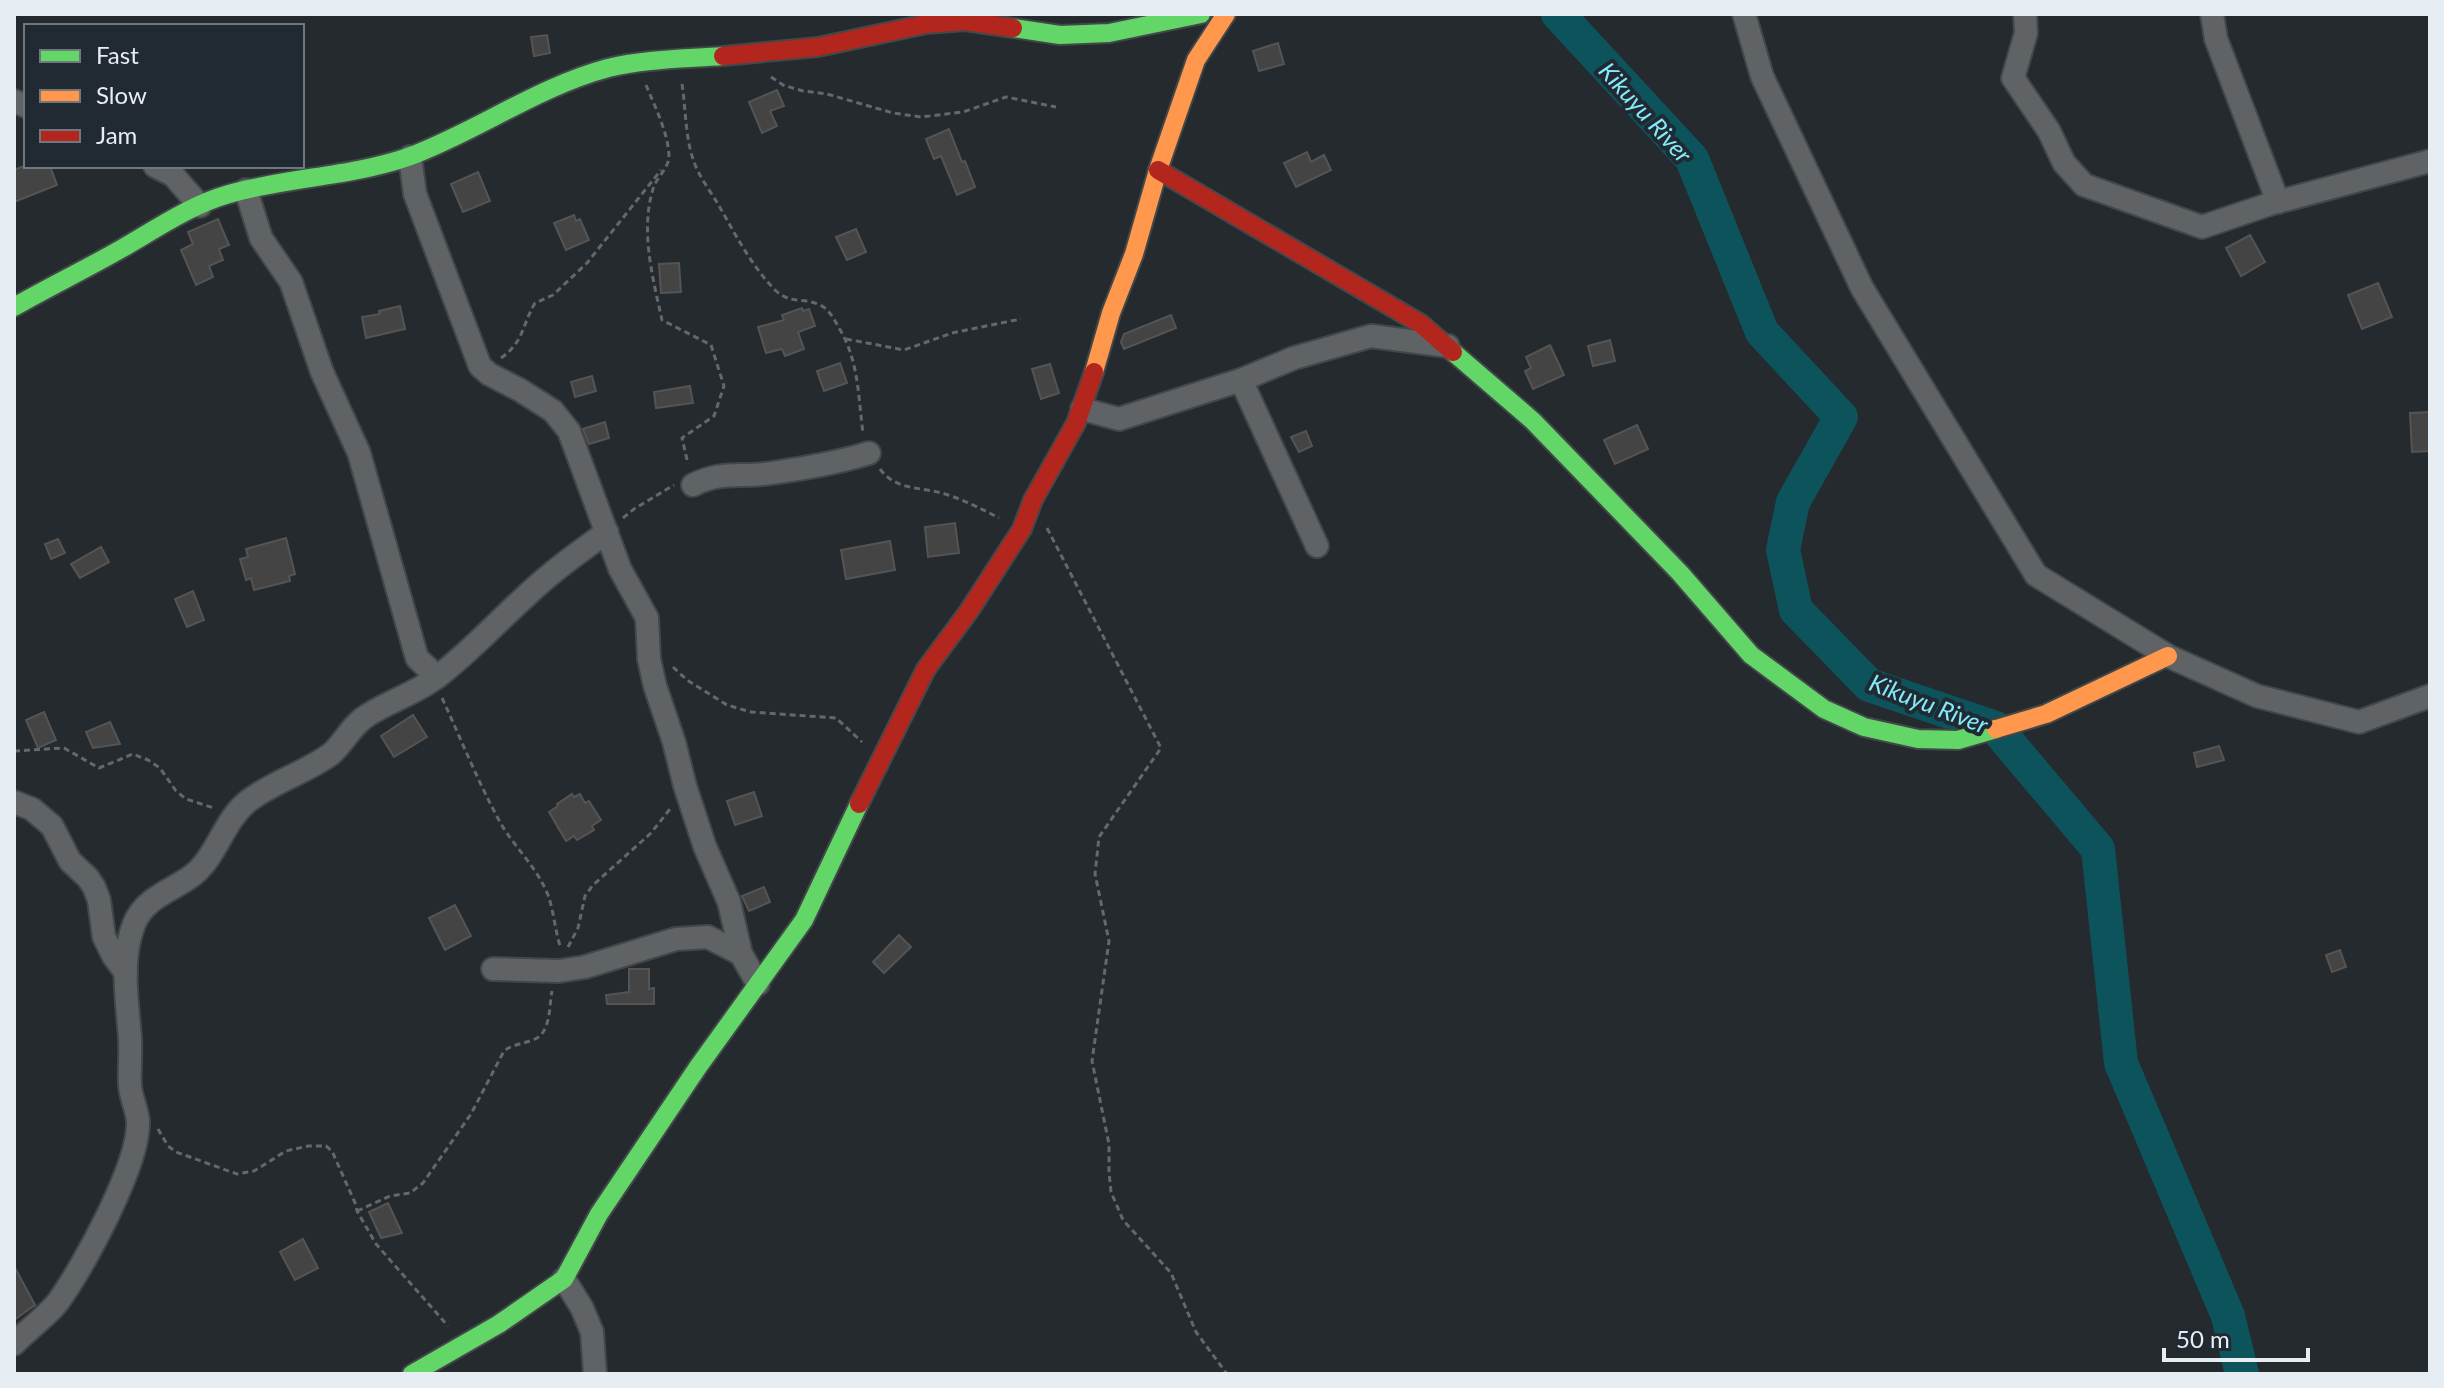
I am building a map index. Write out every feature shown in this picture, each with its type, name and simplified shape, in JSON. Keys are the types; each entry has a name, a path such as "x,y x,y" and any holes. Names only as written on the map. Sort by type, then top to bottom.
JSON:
{"street":[{"path":"14,307 225,195 370,169 410,157 562,85 595,73 663,59 818,47 961,18 1060,35 1109,33 1201,14"},
{"path":"422,1371 499,1324 564,1279 599,1214 804,920 926,669 969,611 1022,529 1033,500 1076,423 1196,60 1226,14"},
{"path":"1744,14 1762,76 1862,288 2036,575 2168,656 2257,696 2359,722 2430,696"},
{"path":"2025,14 2026,33 2013,78 2049,131 2064,163 2084,185 2202,227 2278,202 2430,161"},
{"path":"2212,14 2216,39 2278,202"},
{"path":"410,157 415,194 446,271 472,349 483,369 553,411 569,431 620,569 647,618 649,659 655,686 685,786 705,847 729,902 741,954 758,984"},
{"path":"159,168 173,175 200,206"},
{"path":"1158,170 1421,324 1533,421 1680,573 1751,655 1824,709 1864,727 1918,739 1958,740 2046,714 2168,656"},
{"path":"246,190 261,238 291,282 322,372 359,453 417,658 436,678"},
{"path":"1082,409 1119,419 1241,380 1294,358 1371,336 1448,346"},
{"path":"1241,380 1317,546"},
{"path":"692,480 727,474 769,474 834,464 869,453"},
{"path":"14,1344 56,1305 111,1211 138,1126 130,1083 126,973 127,949 140,911 203,865 245,804 329,755 355,724 369,714 436,678 528,594 607,532"},
{"path":"14,802 32,809 52,826 70,861 94,887 104,937 126,973"},
{"path":"493,969 559,971 585,967 676,939 708,937 741,954"},
{"path":"564,1279 592,1332 595,1374"}],"path":[{"path":"756,54 769,75 783,85 893,113 921,117 963,112 1006,97 1056,107"},
{"path":"679,60 685,126 694,163 738,240 778,292 793,301 822,305 832,315 846,339 858,377 864,439 869,453 886,478 899,485 966,501 1022,529"},
{"path":"607,532 634,509 692,480 682,438 714,416 724,386 711,345 662,320 653,282 648,219 653,188 669,161 667,138 637,63"},
{"path":"483,369 514,348 535,303 553,295 587,263 669,161"},
{"path":"846,339 904,350 952,333 1021,319"},
{"path":"1033,500 1161,748 1099,837 1096,861 1095,874 1109,941 1092,1061 1109,1144 1111,1192 1123,1220 1171,1273 1196,1332 1227,1374"},
{"path":"670,663 687,680 727,705 751,712 836,718 882,760"},
{"path":"436,678 501,825 528,859 547,893 563,953 572,944 585,896 593,885 651,833 685,786"},
{"path":"14,751 64,748 99,768 133,754 160,768 176,791 186,799 236,814"},
{"path":"357,1211 390,1196 410,1193 423,1183 471,1114 504,1051 543,1034 559,971"},
{"path":"138,1126 156,1128 176,1152 237,1174 254,1171 286,1151 326,1146 332,1151 357,1211 376,1244 443,1318 461,1346"}],"building":[{"path":"547,35 550,53 534,56 531,37"},
{"path":"1278,43 1284,64 1259,71 1253,51"},
{"path":"777,90 784,106 770,111 777,126 762,133 749,102"},
{"path":"949,129 975,187 957,195 941,156 934,159 926,139"},
{"path":"1307,152 1311,162 1324,155 1331,170 1296,187 1284,163"},
{"path":"24,166 51,168 57,185 14,202 14,170"},
{"path":"478,172 490,201 463,212 451,184"},
{"path":"574,215 576,221 580,219 589,240 566,250 554,223"},
{"path":"218,219 229,245 219,249 223,260 209,266 213,277 196,285 181,250 193,244 188,232"},
{"path":"856,229 866,252 847,260 836,237"},
{"path":"2250,235 2265,262 2241,276 2226,248"},
{"path":"679,263 681,292 661,293 659,264"},
{"path":"2378,283 2392,317 2362,329 2348,295"},
{"path":"400,306 405,329 366,338 362,317"},
{"path":"802,308 803,311 809,309 815,326 798,332 804,349 785,356 782,349 766,353 758,327 784,320 782,315"},
{"path":"1171,315 1176,328 1124,349 1121,342 1124,334"},
{"path":"1610,340 1615,361 1593,366 1588,346"},
{"path":"1550,345 1564,375 1533,389 1525,371 1531,368 1526,357"},
{"path":"840,363 847,383 824,391 817,371"},
{"path":"1050,364 1059,393 1041,399 1032,369"},
{"path":"592,376 596,391 575,397 571,382"},
{"path":"690,386 693,403 656,408 654,392"},
{"path":"2430,412 2430,451 2412,452 2410,413"},
{"path":"605,422 609,438 589,444 583,429"},
{"path":"1637,425 1648,449 1615,464 1604,440"},
{"path":"1306,431 1312,446 1299,452 1291,437"},
{"path":"955,523 959,553 928,557 925,527"},
{"path":"286,538 295,574 289,576 290,581 254,590 251,578 246,580 240,559 248,557 246,549"},
{"path":"58,539 65,553 51,559 45,544"},
{"path":"890,541 895,570 846,579 841,550"},
{"path":"101,547 109,562 80,578 71,564"},
{"path":"193,591 204,620 187,627 175,599"},
{"path":"44,712 56,740 38,748 26,720"},
{"path":"413,715 427,737 394,757 381,736"},
{"path":"110,722 120,744 93,748 86,732"},
{"path":"2219,746 2224,760 2197,767 2194,753"},
{"path":"754,792 762,816 735,825 727,801"},
{"path":"572,794 574,797 580,794 585,803 589,801 601,820 592,826 594,830 577,840 574,836 566,841 549,812"},
{"path":"764,887 770,902 749,911 742,896"},
{"path":"455,905 471,936 445,950 429,918"},
{"path":"899,935 911,947 884,973 873,962"},
{"path":"2340,950 2346,967 2332,972 2326,955"},
{"path":"629,969 649,969 649,989 654,988 654,1004 607,1004 606,995 629,992"},
{"path":"388,1203 402,1233 381,1238 369,1212"},
{"path":"303,1239 318,1268 295,1280 280,1252"},
{"path":"14,1266 35,1305 14,1320"}],"waterway":[{"name":"Kikuyu River","path":"1558,14 1692,159 1762,332 1841,417 1793,502 1783,550 1796,610 1869,685 1996,728 2098,849 2121,1063 2228,1316 2242,1374"}],"traffic: fast":[{"path":"1013,28 1060,35 1109,33 1201,14"},
{"path":"14,307 174,218 229,194 364,169 408,157 556,86 608,68 650,61 723,56"},
{"path":"1453,352 1533,421 1680,573 1751,655 1824,709 1864,727 1918,739 1958,740 1996,729"},
{"path":"412,1374 499,1324 564,1279 599,1214 698,1067 804,920 859,804"}],"traffic: slow":[{"path":"1094,372 1196,60 1226,14"},
{"path":"1996,729 2046,714 2168,656"}],"traffic: jam":[{"path":"723,56 818,47 926,24 965,21 1013,28"},
{"path":"1158,170 1421,324 1453,352"},
{"path":"859,804 926,669 969,611 1022,529 1033,500 1076,423 1094,372"}]}
